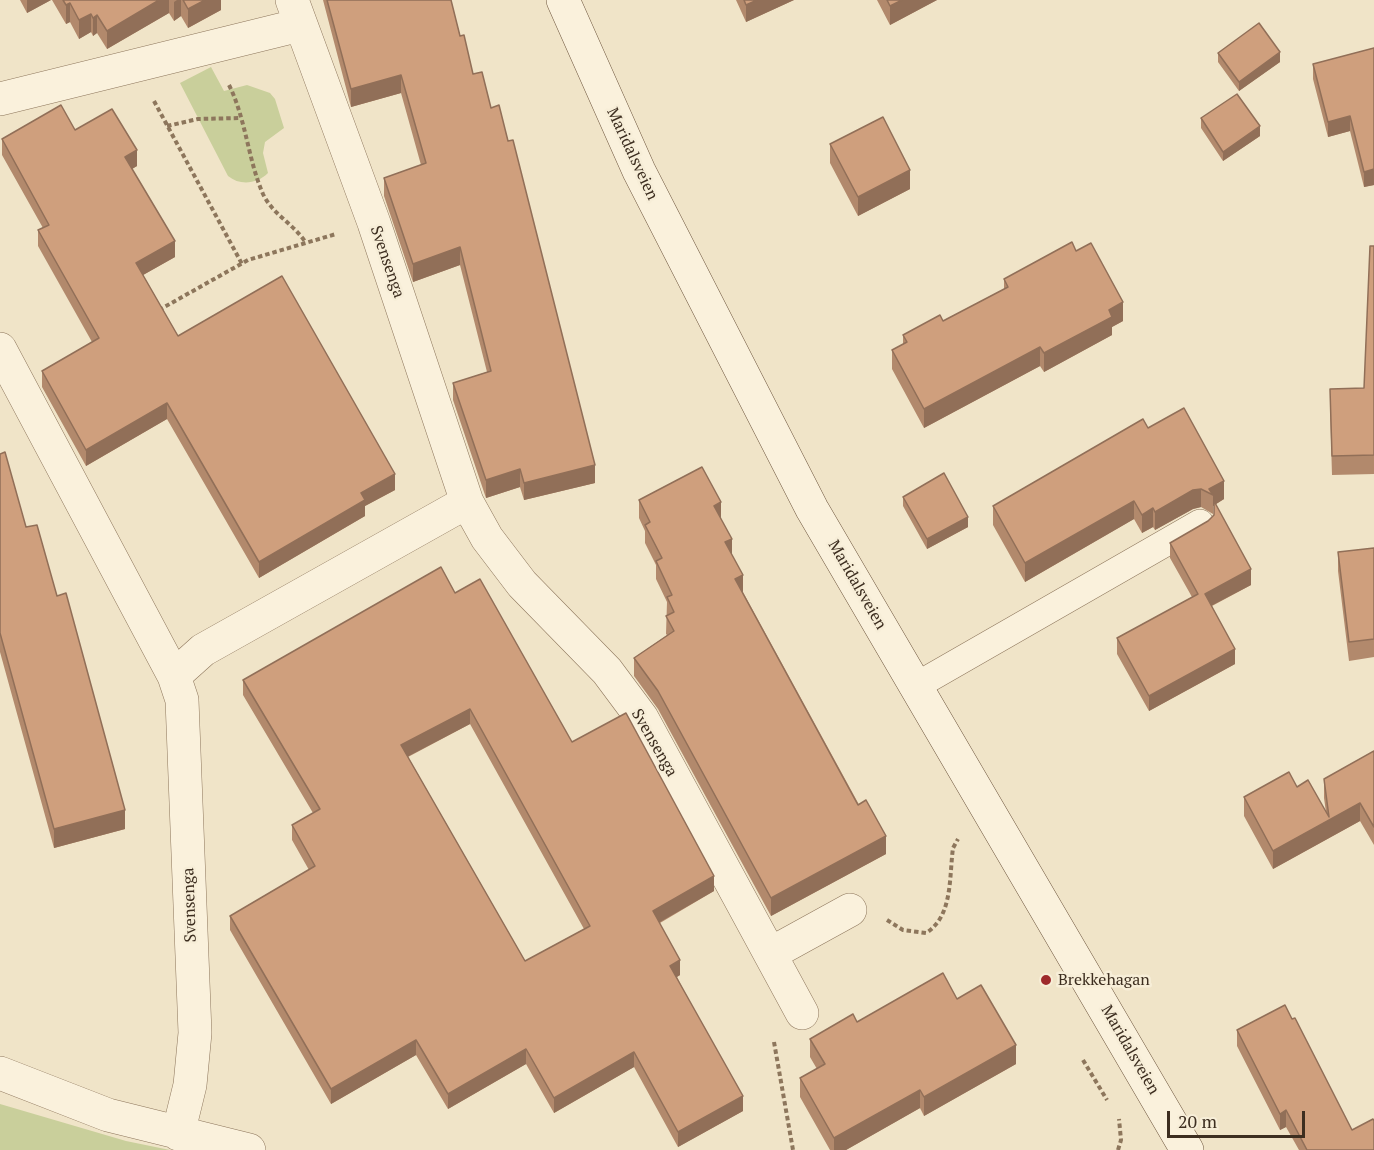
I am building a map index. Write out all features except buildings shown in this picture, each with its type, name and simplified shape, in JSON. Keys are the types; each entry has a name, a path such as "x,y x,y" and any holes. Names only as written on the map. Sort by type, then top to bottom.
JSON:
{"street":[{"name":"Maridalsveien","path":"563,0 639,171 812,509 1187,1150"},
{"name":"Svensenga","path":"0,99 137,65 296,12 374,223 467,502 487,538 522,584 607,671 642,718 801,1013"},
{"name":"Svensenga","path":"0,349 174,676 182,700 195,1033 190,1085 178,1134"},
{"path":"174,676 203,650 467,502"},
{"path":"771,954 850,910"},
{"path":"0,1073 108,1115 249,1150"}],"lane":[{"path":"916,686 1200,524"}],"path":[{"path":"137,65 166,126 242,264"},
{"path":"227,81 263,193 274,212 300,234 306,243"},
{"path":"166,126 198,119 240,118"},
{"path":"156,312 242,264 374,223"},
{"path":"850,910 867,911 915,933 926,933 934,928 946,910 953,848 963,829"},
{"path":"774,1036 793,1150"},
{"path":"1078,1051 1108,1103"},
{"path":"1114,1112 1119,1120 1122,1140 1118,1150"}],"green space":[{"path":"211,67 224,91 247,85 270,93 275,99 284,128 265,142 263,153 268,173 259,180 243,182 228,176 180,83"},
{"path":"0,1104 126,1141 170,1150 0,1150"}],"place":[{"name":"Brekkehagan","path":"1046,980"}]}
